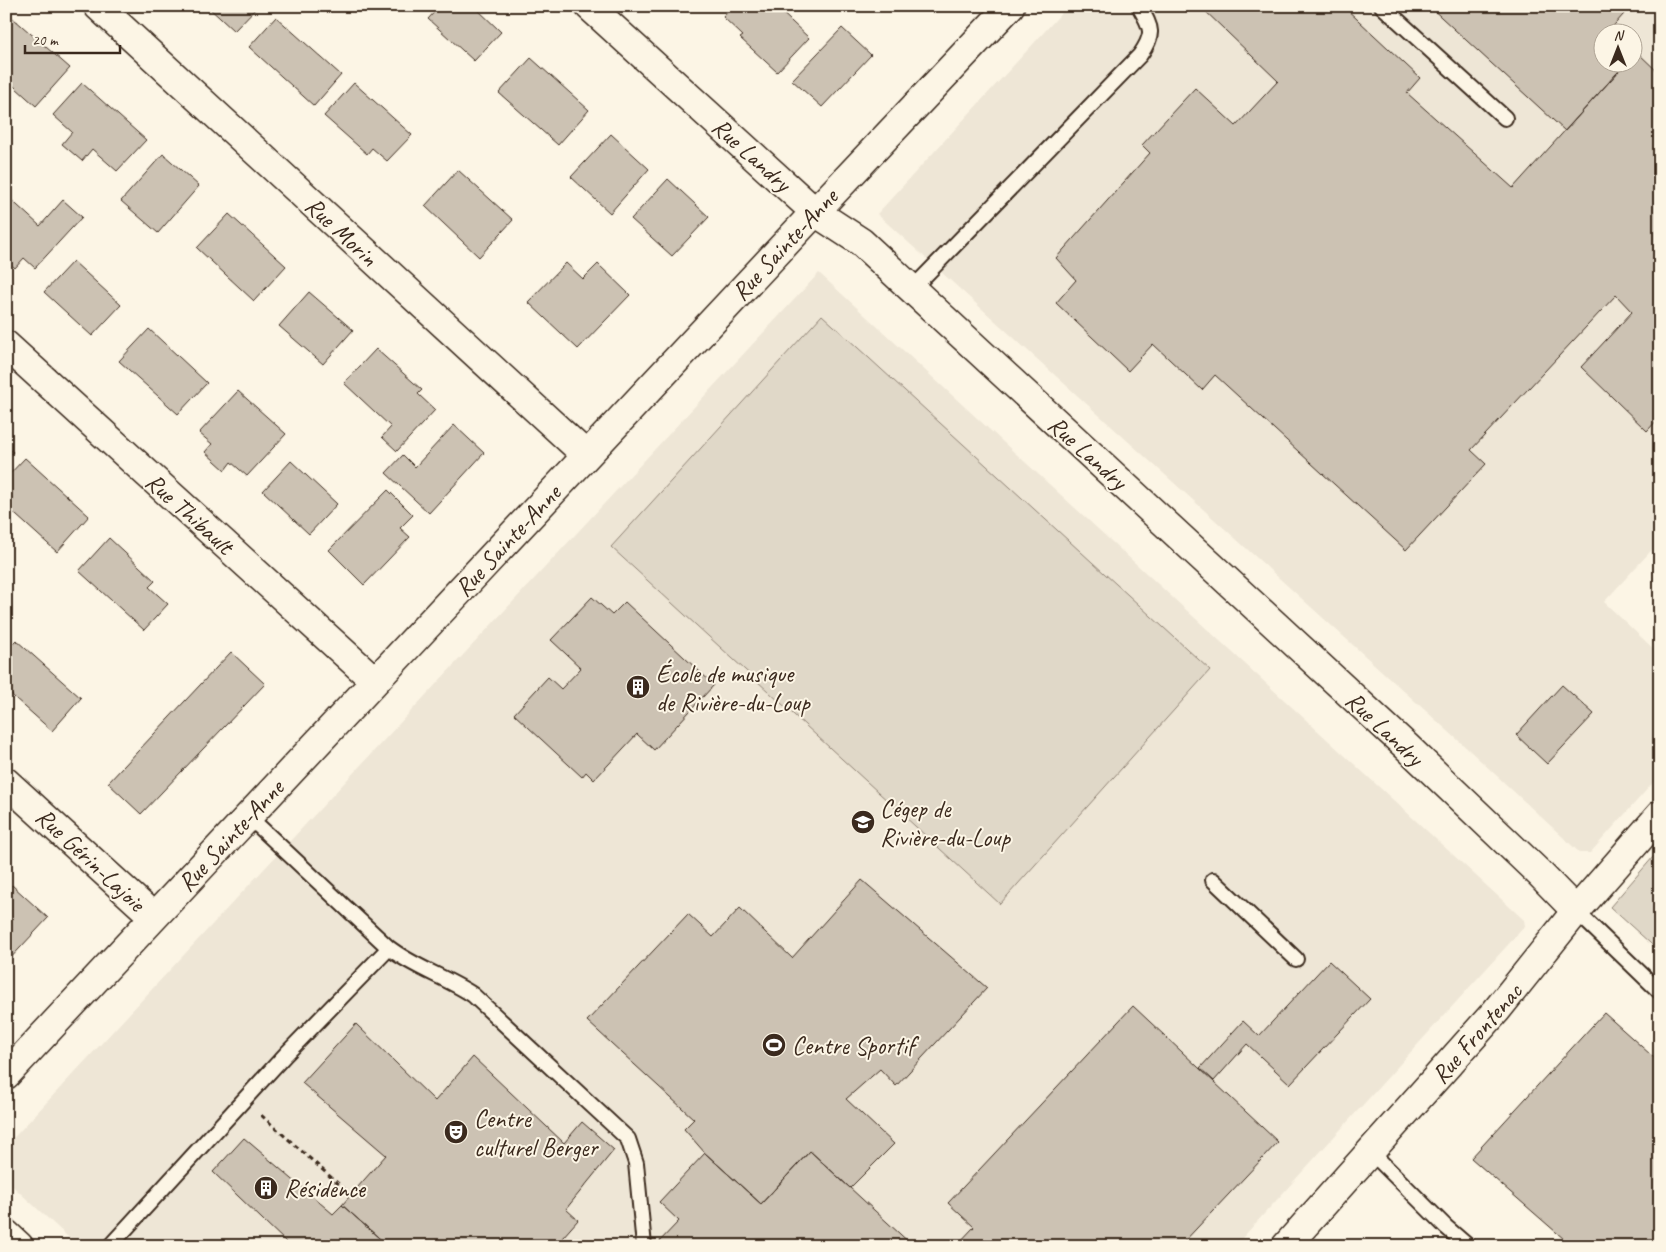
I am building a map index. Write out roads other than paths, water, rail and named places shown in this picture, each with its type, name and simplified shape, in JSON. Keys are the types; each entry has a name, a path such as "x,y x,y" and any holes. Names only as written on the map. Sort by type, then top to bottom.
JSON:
{"street":[{"name":"Rue Morin","path":"98,6 586,456"},
{"name":"Rue Landry","path":"589,6 815,212 860,242 1372,714 1539,873 1576,911"},
{"name":"Rue Sainte-Anne","path":"6,1075 1010,6"},
{"name":"Rue Thibault","path":"6,345 375,681"},
{"name":"Rue Gérin-Lajoie","path":"6,782 154,917"},
{"name":"Rue Frontenac","path":"1286,1246 1372,1153 1496,1011 1576,911 1660,815"},
{"path":"6,1234 19,1246"}],"lane":[{"path":"911,290 1140,55 1150,40 1151,30 1139,6"},
{"path":"1382,6 1505,118"},
{"path":"248,816 389,948 402,958 452,981 473,995 628,1139 636,1163 644,1246"},
{"path":"1212,880 1296,959"},
{"path":"1576,911 1660,992"},
{"path":"110,1246 244,1100 389,948"},
{"path":"1372,1153 1446,1227 1468,1246"}],"place":[{"name":"École de musique de Rivière-du-Loup","path":"638,687"},
{"name":"Cégep de Rivière-du-Loup","path":"863,822"},
{"name":"Centre Sportif","path":"774,1045"},
{"name":"Centre culturel Berger","path":"456,1132"},
{"name":"Résidence","path":"266,1188"}]}
